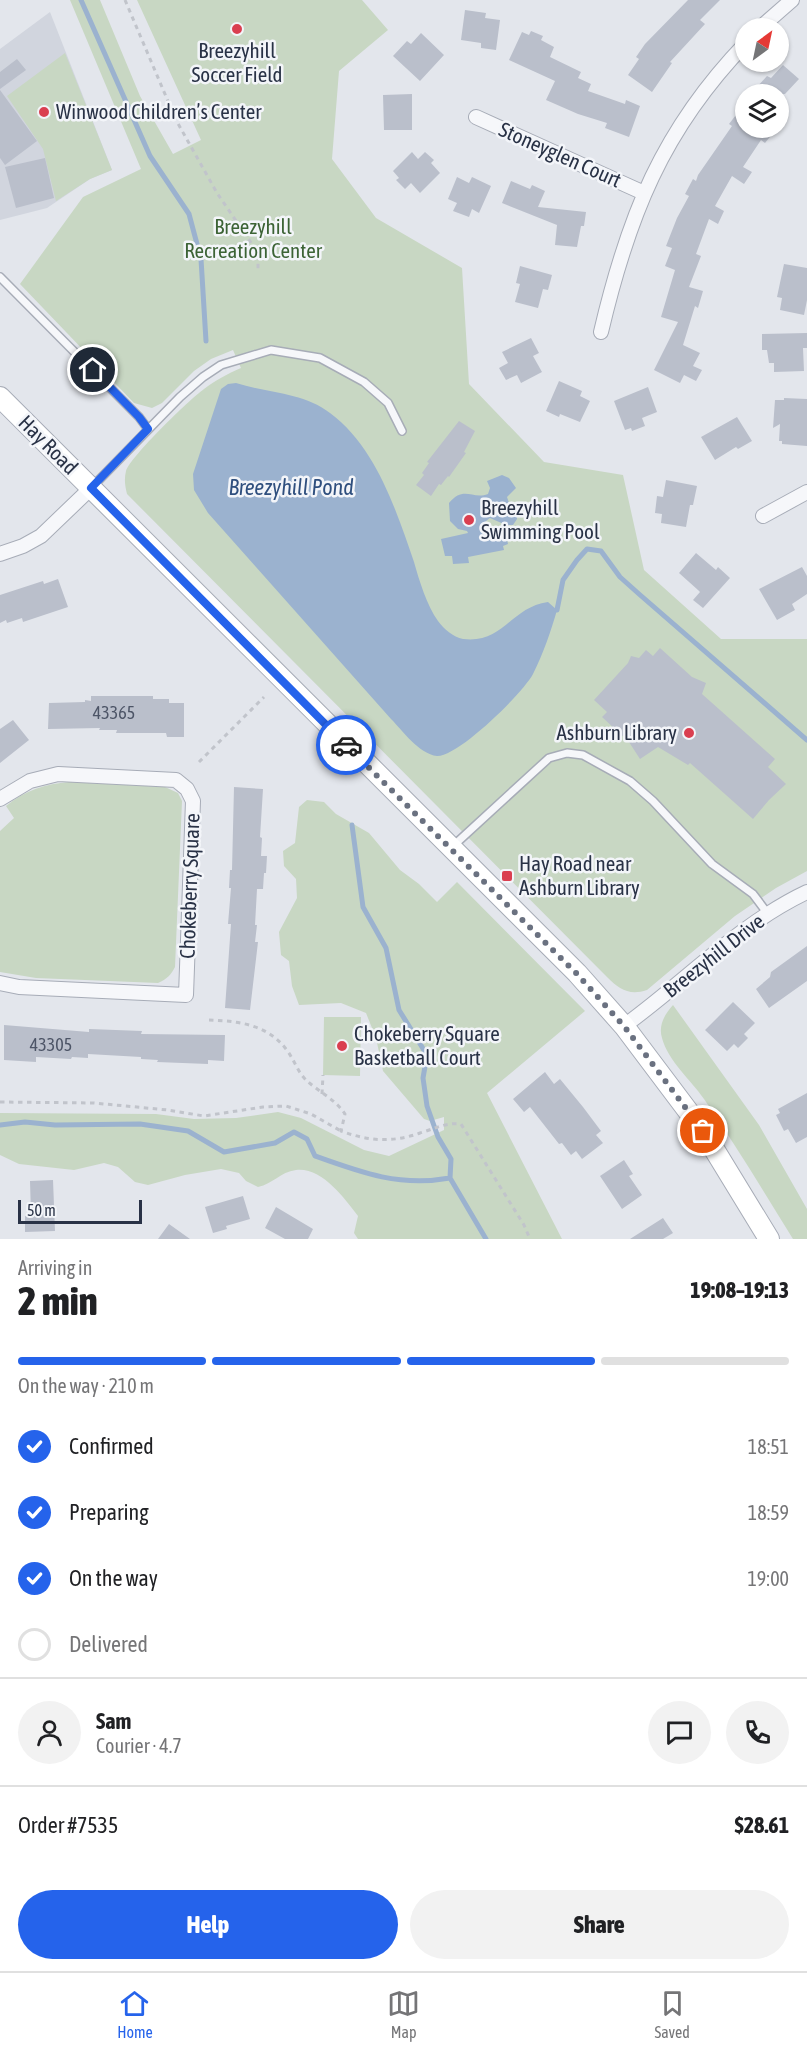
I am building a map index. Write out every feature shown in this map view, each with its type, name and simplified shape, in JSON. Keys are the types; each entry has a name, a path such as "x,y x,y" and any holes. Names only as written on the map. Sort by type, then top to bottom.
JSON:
{"street":[{"path":"771,18 792,0"},
{"path":"601,333 620,255 644,193 668,146 696,102 735,55"},
{"name":"Stoneyglen Court","path":"476,117 644,193"},
{"name":"Hay Road","path":"0,397 576,973 624,1026 703,1131 769,1239"},
{"path":"0,554 23,546 41,536 91,488"},
{"path":"763,516 807,492"},
{"name":"Chokeberry Square","path":"0,799 30,781 58,774 176,780 187,789 193,801 186,995 19,987 0,983"},
{"name":"Breezyhill Drive","path":"624,1026 768,914 807,892"}],"lane":[{"path":"0,278 139,417 148,429"},
{"path":"91,488 180,397 221,364 271,350 320,358 364,382 387,403 402,431"},
{"path":"450,849 549,758 567,753 583,755 630,781 653,801 712,864 753,894 768,914"}],"path":[{"path":"125,0 176,120 228,212 254,246 258,260 258,272"},
{"path":"199,762 264,697"},
{"path":"209,1020 240,1022 269,1034 286,1049 299,1072 341,1108 345,1114 340,1131"},
{"path":"322,1094 323,1076"},
{"path":"0,1102 94,1103 204,1116 286,1106 311,1114 340,1131 360,1138 383,1140 400,1138 442,1125 461,1124 524,1225 530,1239"}],"shaded area":[{"name":"Winwood Children’s Center","path":"50,12 112,170 90,179 47,208 0,220 0,49"}],"green space":[{"name":"Breezyhill Recreation Center","path":"70,0 100,0 140,96 173,154 201,140 137,0 362,0 388,30 339,71 332,159 376,218 462,268 469,384 544,462 623,475 644,570 721,639 807,639 807,871 776,888 735,916 647,990 630,992 611,981 127,494 126,471 138,453 204,389 241,368 233,350 211,359 194,371 162,403 152,408 134,403 20,284 83,197 141,169"},
{"path":"65,53 112,170 90,179 56,201 43,149 7,96"},
{"path":"69,782 165,787 178,793 182,801 175,967 164,980 158,983 36,978 0,972 0,831 14,818 6,806 36,789"},
{"path":"307,800 324,802 336,814 369,833 400,870 419,884 437,902 457,882 585,1011 487,1093 562,1239 358,1239 354,1233 358,1216 331,1185 315,1173 306,1170 290,1171 258,1187 246,1181 239,1173 221,1169 185,1175 148,1185 135,1182 118,1167 104,1163 74,1170 19,1164 0,1155 0,1113 156,1114 194,1119 236,1118 278,1112 301,1118 364,1150 389,1156 444,1130 444,1117 430,1121 424,1119 383,1071 376,1038 366,1013 341,1003 299,1005 292,986 289,961 281,955 279,932 297,898 296,879 284,866 283,851 295,843 299,807"},
{"path":"673,1005 759,1125 807,1209 807,1239 793,1239 716,1116 669,1055 661,1029 665,1016"},
{"name":"Chokeberry Square Basketball Court","path":"324,1017 361,1017 360,1076 323,1075"}],"water":[{"name":"Breezyhill Pond","path":"236,383 297,397 319,406 346,427 360,443 372,461 392,501 430,608 449,632 463,639 477,639 498,631 535,605 548,602 557,610 540,659 527,683 504,709 474,736 447,754 437,756 430,754 412,741 208,513 194,490 193,474 221,389 228,384"},
{"name":"Breezyhill Swimming Pool","path":"502,475 509,478 516,488 507,497 509,503 517,511 517,519 513,525 506,525 490,518 483,527 484,531 504,527 508,544 503,546 504,550 468,557 469,563 453,564 452,556 445,556 441,539 468,533 458,529 450,521 449,503 459,495 488,494 490,488 487,481"}],"building":[{"path":"688,0 720,0 700,20 705,24 670,62 672,63 652,92 628,75 639,59 636,57 645,44"},
{"path":"465,10 486,13 485,18 500,20 496,50 481,48 481,43 461,40"},
{"path":"531,31 543,36 541,40 554,47 550,57 581,72 578,78 591,84 588,91 625,104 626,100 640,106 629,137 605,128 607,123 578,114 546,100 555,81 509,60 522,32 529,35"},
{"path":"421,33 444,55 420,81 393,56 407,41 411,44"},
{"path":"17,59 26,70 0,89 0,72"},
{"path":"789,70 799,79 789,90 789,84 760,84 767,76 771,78 777,72"},
{"path":"0,90 37,141 5,165 0,158"},
{"path":"412,94 412,130 384,130 383,95"},
{"path":"735,116 735,138 769,138 765,143 761,140 743,167 752,172 744,184 732,176 715,206 724,211 718,224 709,219 696,254 701,256 689,287 703,291 698,308 695,306 683,345 700,353 693,366 702,370 696,381 684,375 680,383 654,370 678,322 661,317 675,270 665,266 672,248 666,246 689,196 685,194 693,179 696,181 732,126 729,124"},
{"path":"412,152 418,159 425,152 434,160 431,163 440,173 420,193 411,183 405,189 396,180 399,178 393,171"},
{"path":"45,158 54,198 16,208 5,167"},
{"path":"457,177 469,183 472,177 491,186 479,213 472,209 469,217 453,211 457,203 448,199"},
{"path":"511,181 530,189 532,185 545,191 538,207 586,212 577,247 555,245 557,225 502,203"},
{"path":"784,264 807,268 807,300 804,315 780,310 782,298 777,297"},
{"path":"520,266 552,275 548,290 543,289 538,308 515,302 520,284 516,283"},
{"path":"807,333 807,348 803,348 804,371 774,372 774,363 769,363 767,350 762,350 762,334"},
{"path":"531,338 539,353 533,356 542,372 521,383 517,375 506,380 499,368 508,363 502,352"},
{"path":"559,381 582,391 580,396 590,401 580,422 546,411"},
{"path":"648,387 657,412 642,418 645,426 632,431 631,428 625,430 614,401"},
{"path":"784,398 807,399 807,446 782,444 782,441 779,441 780,424 773,428 775,400 784,400"},
{"path":"737,417 752,441 738,449 736,447 715,460 701,437"},
{"path":"459,421 475,431 464,452 466,453 449,477 441,485 439,484 431,496 416,485 424,475 422,473 429,463 427,462"},
{"path":"666,480 697,486 693,505 690,505 686,527 661,523 662,514 655,513 657,496 663,497"},
{"path":"696,553 716,570 718,567 730,578 703,608 693,600 700,592 679,573"},
{"path":"802,567 807,576 807,594 792,604 795,610 777,620 759,589"},
{"path":"58,579 68,607 23,622 22,618 0,623 0,595 43,581 44,584"},
{"name":"Ashburn Library","path":"660,648 692,677 706,683 702,694 775,759 768,767 786,784 753,819 690,763 688,765 658,747 640,759 629,742 602,717 607,712 594,700 628,663 631,656 639,658 646,650 653,656"},
{"path":"91,696 153,696 153,699 169,699 169,703 184,703 184,737 167,737 166,733 116,733 117,730 99,730 100,728 48,729 49,703 91,701"},
{"path":"13,720 29,740 0,763 0,729"},
{"path":"234,787 263,789 260,837 262,838 261,856 267,856 266,873 264,873 263,889 257,889 255,942 258,942 250,1010 225,1008 231,924 228,924"},
{"path":"807,946 807,981 769,1008 756,989 770,977 771,972"},
{"path":"733,1002 755,1023 744,1034 748,1038 738,1048 734,1044 727,1051 705,1030"},
{"path":"4,1025 89,1032 89,1029 142,1031 141,1034 225,1035 224,1061 208,1060 208,1064 157,1062 158,1060 141,1059 141,1057 88,1054 88,1058 72,1057 71,1059 36,1057 36,1062 4,1060"},
{"path":"545,1072 554,1084 560,1079 601,1131 596,1135 603,1143 582,1159 576,1151 571,1155 562,1143 559,1144 530,1107 524,1112 513,1099"},
{"path":"807,1093 807,1137 796,1143 788,1129 784,1131 776,1115 780,1113 778,1109"},
{"path":"624,1160 633,1174 629,1176 642,1195 622,1209 600,1176"},
{"path":"53,1180 55,1231 25,1232 25,1216 31,1215 30,1181"},
{"path":"243,1196 250,1219 226,1226 227,1229 213,1233 205,1207"},
{"path":"276,1207 313,1229 308,1239 285,1239 265,1228"},
{"path":"663,1218 673,1233 663,1239 630,1239"},
{"path":"169,1224 190,1239 158,1239"}],"waterway":[{"path":"81,0 150,156 189,214 201,259 206,341"},
{"path":"557,610 563,580 577,560 587,549 601,551 620,577 807,740"},
{"path":"352,825 363,907 386,948 399,1010 427,1055 423,1078 427,1106 438,1137 451,1159 450,1178 486,1239"},
{"path":"0,1125 25,1122 55,1125 140,1124 188,1131 224,1152 275,1143 294,1132 307,1139 315,1156 365,1173 414,1181 450,1178"}],"way so far":[{"path":"346,745 576,973 624,1026 703,1131"}],"place":[{"name":"Breezyhill Soccer Field","path":"237,29"},
{"name":"Winwood Children’s Center","path":"44,112"},
{"name":"Breezyhill Swimming Pool","path":"469,520"},
{"name":"Ashburn Library","path":"689,733"},
{"name":"Hay Road near Ashburn Library","path":"507,876"},
{"name":"Chokeberry Square Basketball Court","path":"342,1046"}],"route":[{"path":"93,370 148,429 91,488 346,745"}]}
